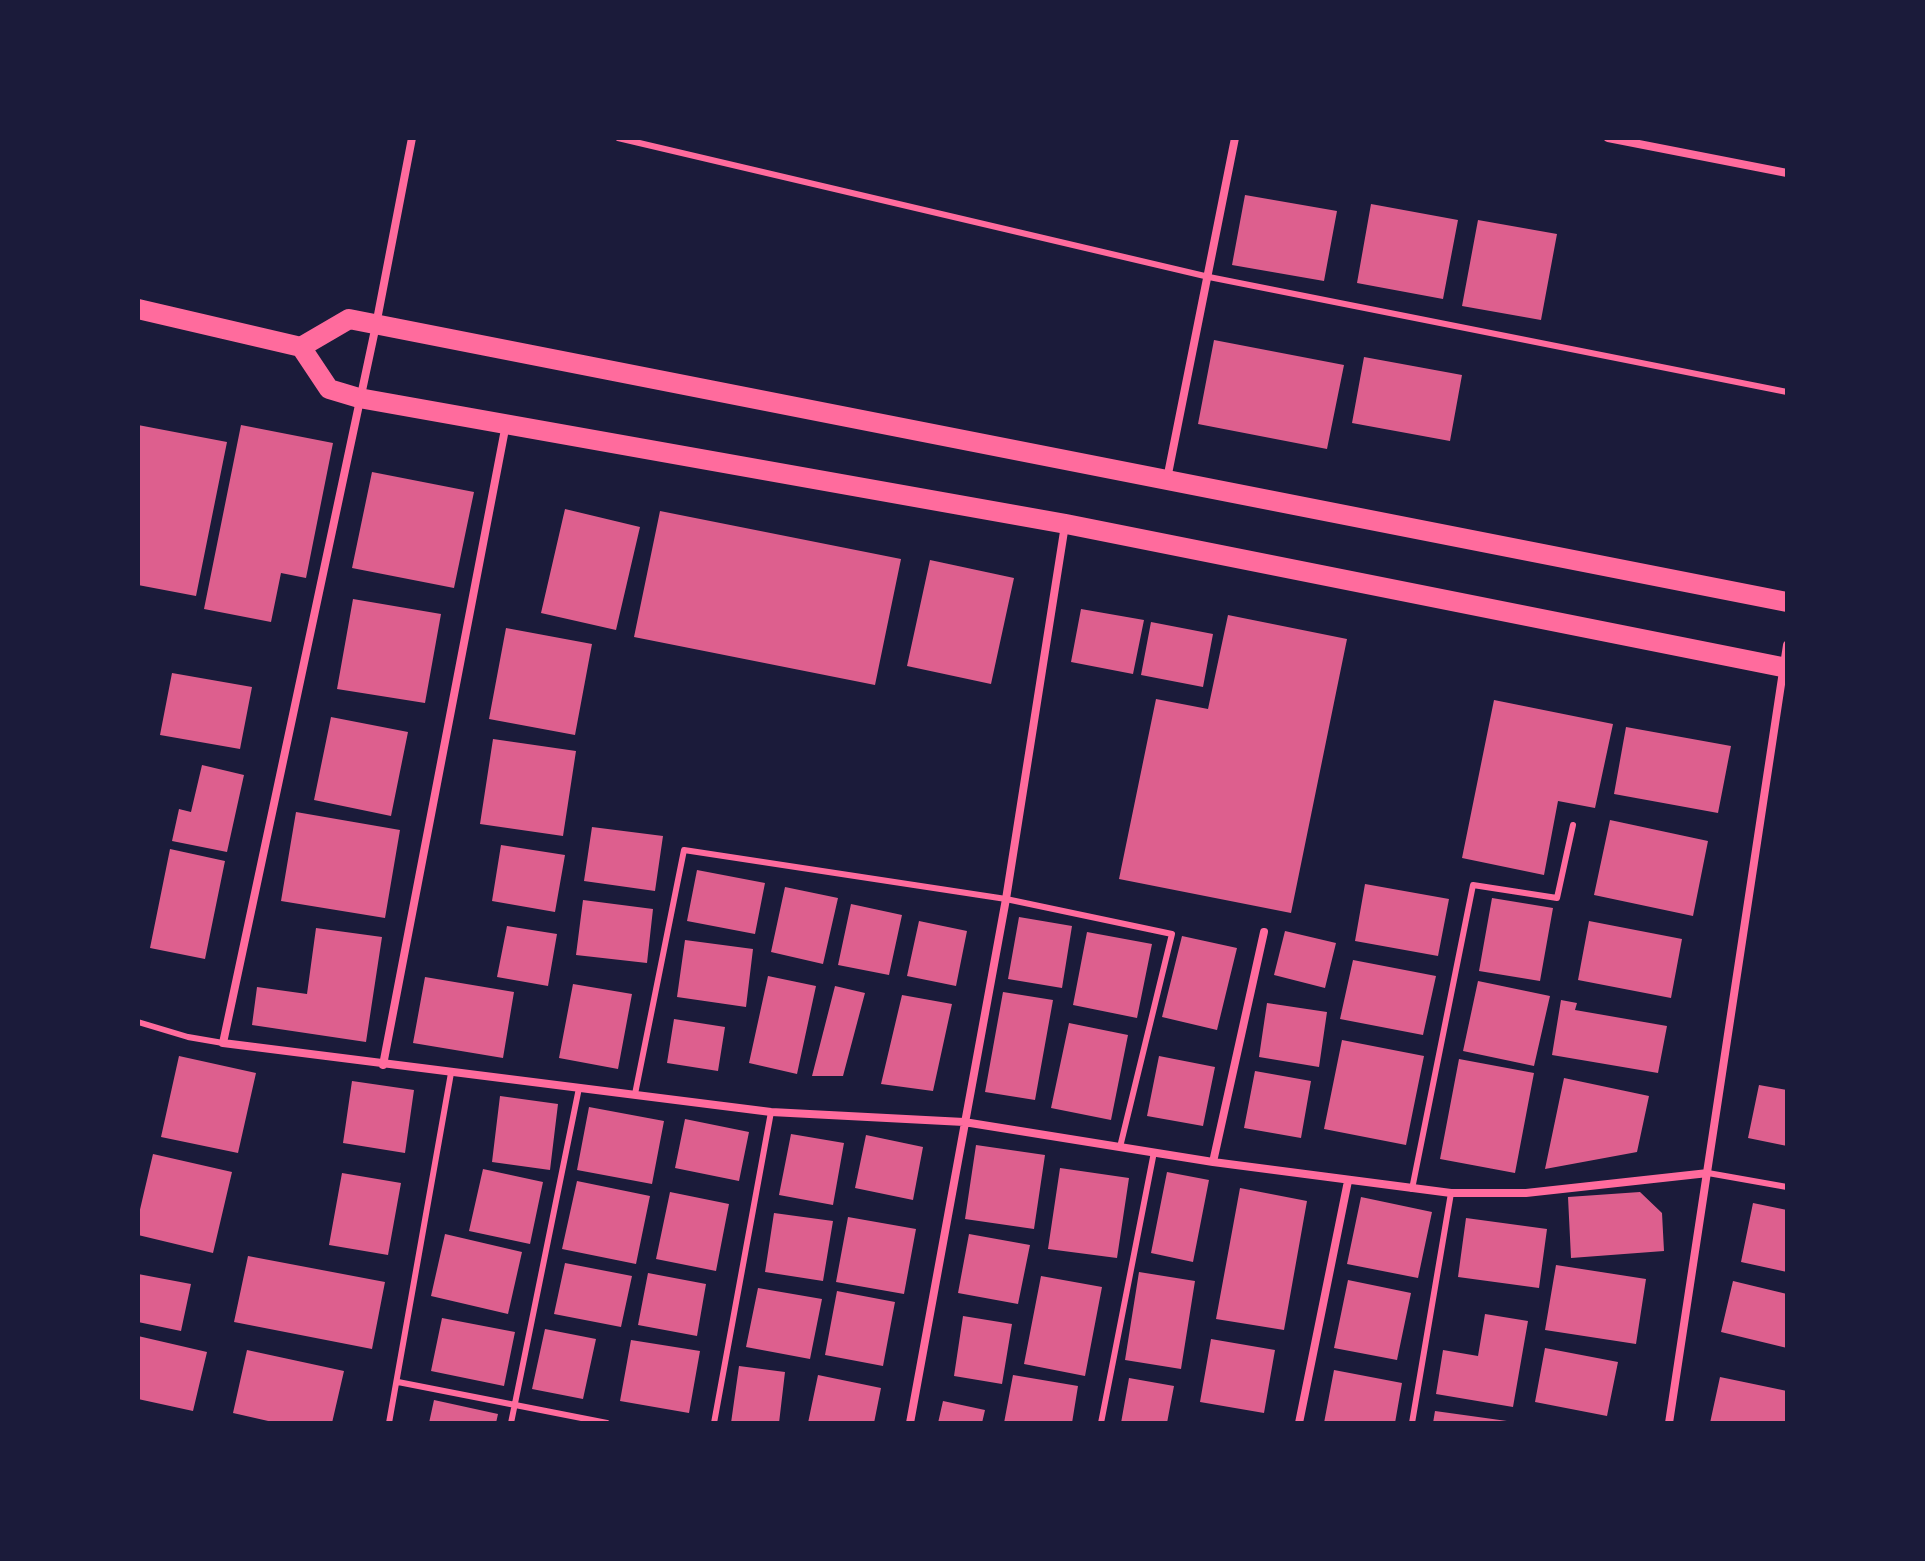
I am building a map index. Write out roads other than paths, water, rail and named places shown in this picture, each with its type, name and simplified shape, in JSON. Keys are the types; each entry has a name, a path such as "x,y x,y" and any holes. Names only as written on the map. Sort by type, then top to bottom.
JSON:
{"main road":[{"path":"138,309 301,347 329,389 359,398 1066,524 1786,668"},
{"path":"301,347 349,319 1787,602"}],"street":[{"path":"412,138 376,325 223,1043 771,1112 964,1122 1213,1162 1451,1193 1526,1193 1708,1173"},
{"path":"1167,480 1235,138"},
{"path":"1608,138 1787,173"},
{"path":"383,1065 506,423"},
{"path":"910,1423 1006,899 1066,524"},
{"path":"1669,1423 1786,668 1787,645"},
{"path":"1213,1162 1264,932"},
{"path":"1299,1423 1348,1181"}],"lane":[{"path":"618,138 1209,277 1787,392"},
{"path":"1412,1189 1473,885 1557,898 1573,825"},
{"path":"635,1094 684,850 1006,899 1172,934 1120,1147"},
{"path":"138,1022 188,1037 223,1043"},
{"path":"389,1423 451,1073"},
{"path":"511,1423 579,1088"},
{"path":"714,1423 771,1112"},
{"path":"1101,1423 1154,1152"},
{"path":"1708,1173 1787,1187"},
{"path":"1412,1423 1451,1193"},
{"path":"398,1382 607,1423"}]}
